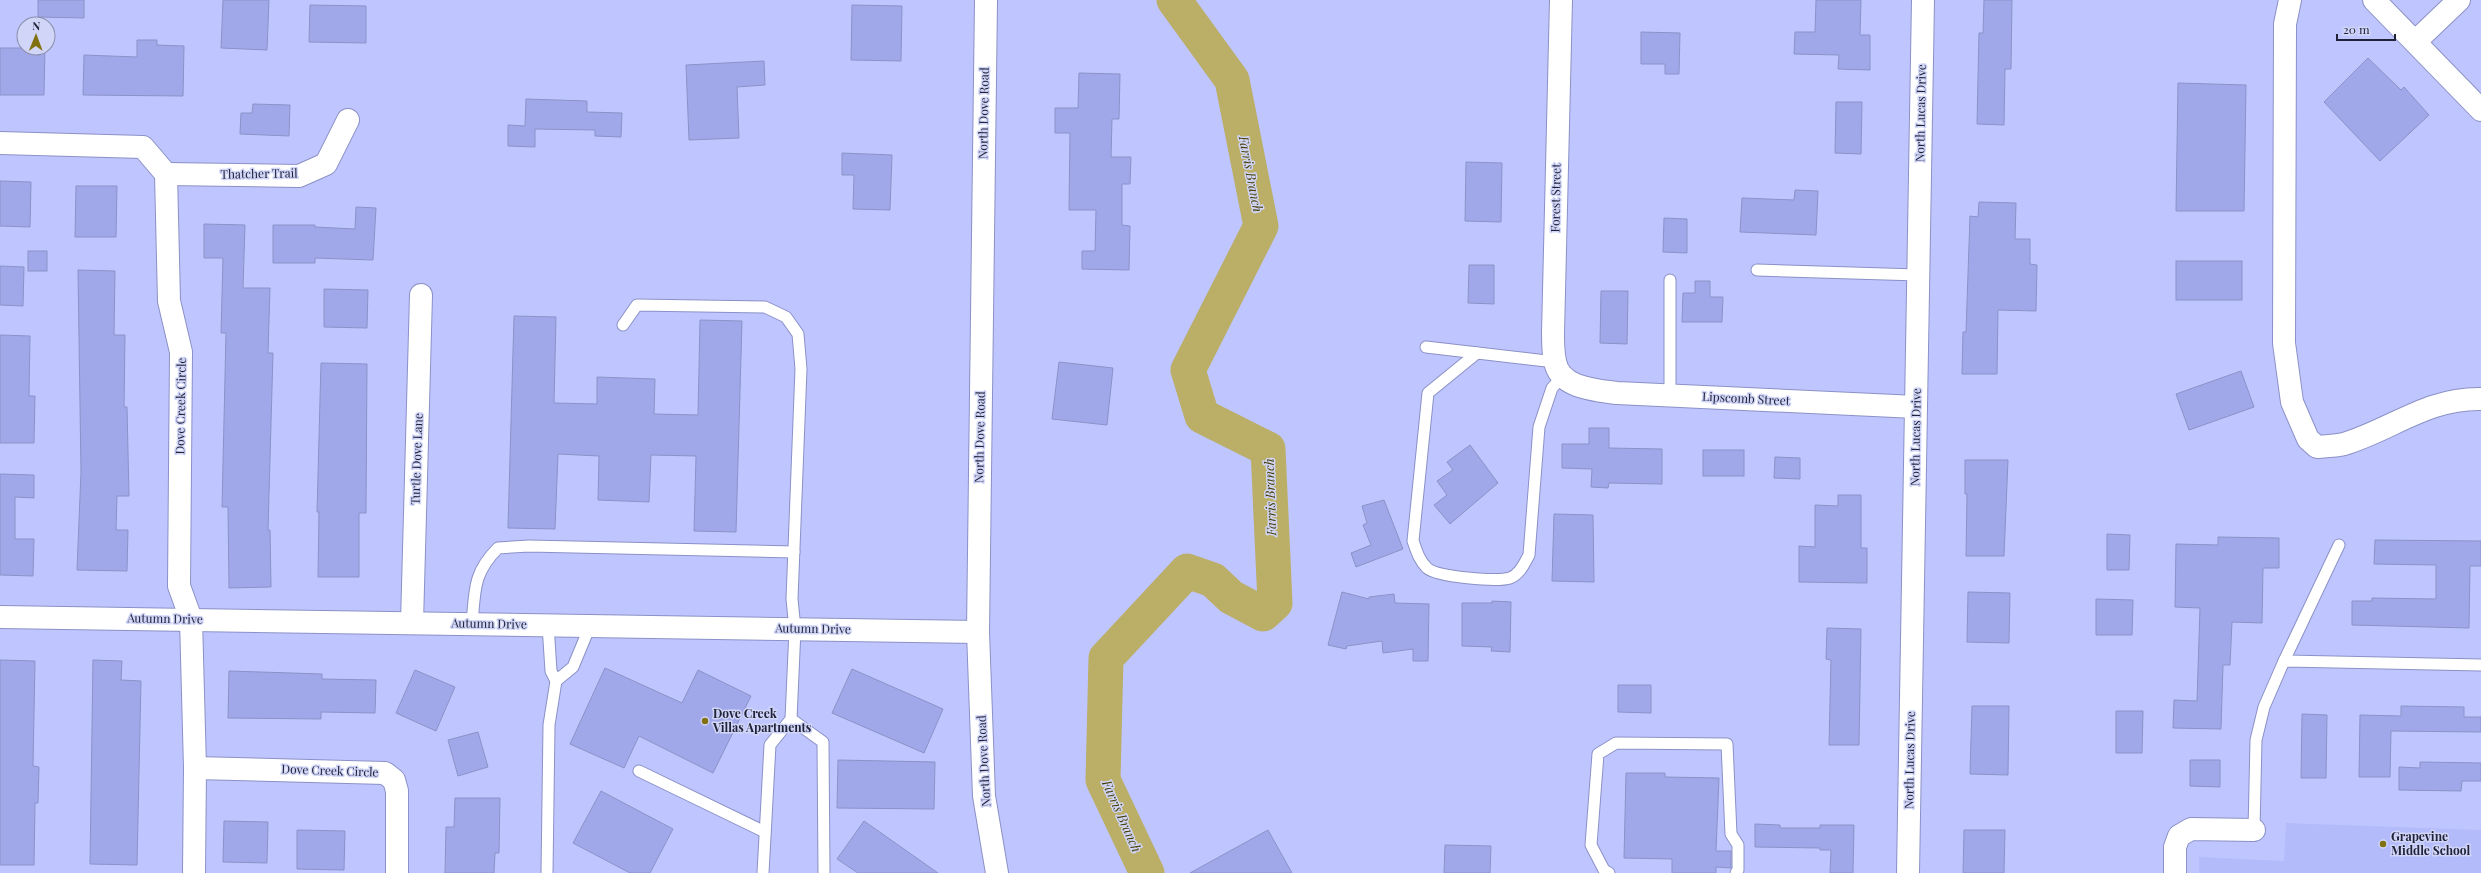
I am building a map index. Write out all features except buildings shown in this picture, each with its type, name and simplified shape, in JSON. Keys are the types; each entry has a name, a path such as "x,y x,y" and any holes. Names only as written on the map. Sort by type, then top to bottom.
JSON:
{"street":[{"name":"North Dove Road","path":"986,0 978,632 984,796 997,873"},
{"name":"Forest Street","path":"1561,0 1553,333 1565,374"},
{"name":"North Lucas Drive","path":"1908,873 1923,0"},
{"path":"2290,0 2285,24 2284,343 2292,402 2308,439 2317,447 2344,444 2429,406 2466,399 2481,399"},
{"path":"2374,0 2481,110"},
{"path":"2415,42 2459,0"},
{"name":"Thatcher Trail","path":"166,174 299,176 326,164 348,120"},
{"path":"0,143 143,147 166,174"},
{"name":"Dove Creek Circle","path":"166,174 169,301 181,352 179,586 191,619 195,768 194,873"},
{"name":"Turtle Dove Lane","path":"412,623 421,295"},
{"name":"Lipscomb Street","path":"1565,374 1587,389 1617,393 1916,407"},
{"name":"Autumn Drive","path":"0,618 191,619 978,632"},
{"name":"Dove Creek Circle","path":"195,768 385,773 394,780 397,791 397,873"},
{"path":"2175,873 2175,847 2179,836 2191,829 2254,830"}],"lane":[{"path":"1757,270 1918,275"},
{"path":"1670,280 1670,395"},
{"path":"623,325 637,305 765,307 786,317 798,334 801,369 792,600 794,629 791,719 770,744 763,873"},
{"path":"1426,346 1477,352 1565,374 1552,388 1539,428 1529,555 1522,570 1509,578 1478,579 1439,573 1429,569 1419,559 1414,541 1428,393 1477,352"},
{"path":"2254,830 2256,740 2264,707 2338,545"},
{"path":"472,624 475,585 484,562 498,548 529,546 794,552"},
{"path":"547,873 549,724 556,681 551,671 548,625"},
{"path":"556,681 573,667 590,626"},
{"path":"2284,661 2481,665"},
{"path":"791,719 823,742 824,873"},
{"path":"1609,873 1604,870 1591,845 1598,754 1616,744 1727,744 1731,834 1738,845 1738,870 1736,873"},
{"path":"639,771 765,832"}],"shaded area":[{"name":"Grapevine Middle School","path":"2286,823 2481,830 2481,873 2199,873 2199,857 2284,861"}],"waterway":[{"name":"Farris Branch","path":"1147,873 1103,780 1106,658 1187,571 1213,580 1231,597 1263,614 1275,603 1268,449 1202,416 1188,370 1261,226 1232,80 1174,0"}],"place":[{"name":"Dove Creek Villas Apartments","path":"705,721"},
{"name":"Grapevine Middle School","path":"2383,844"}]}
